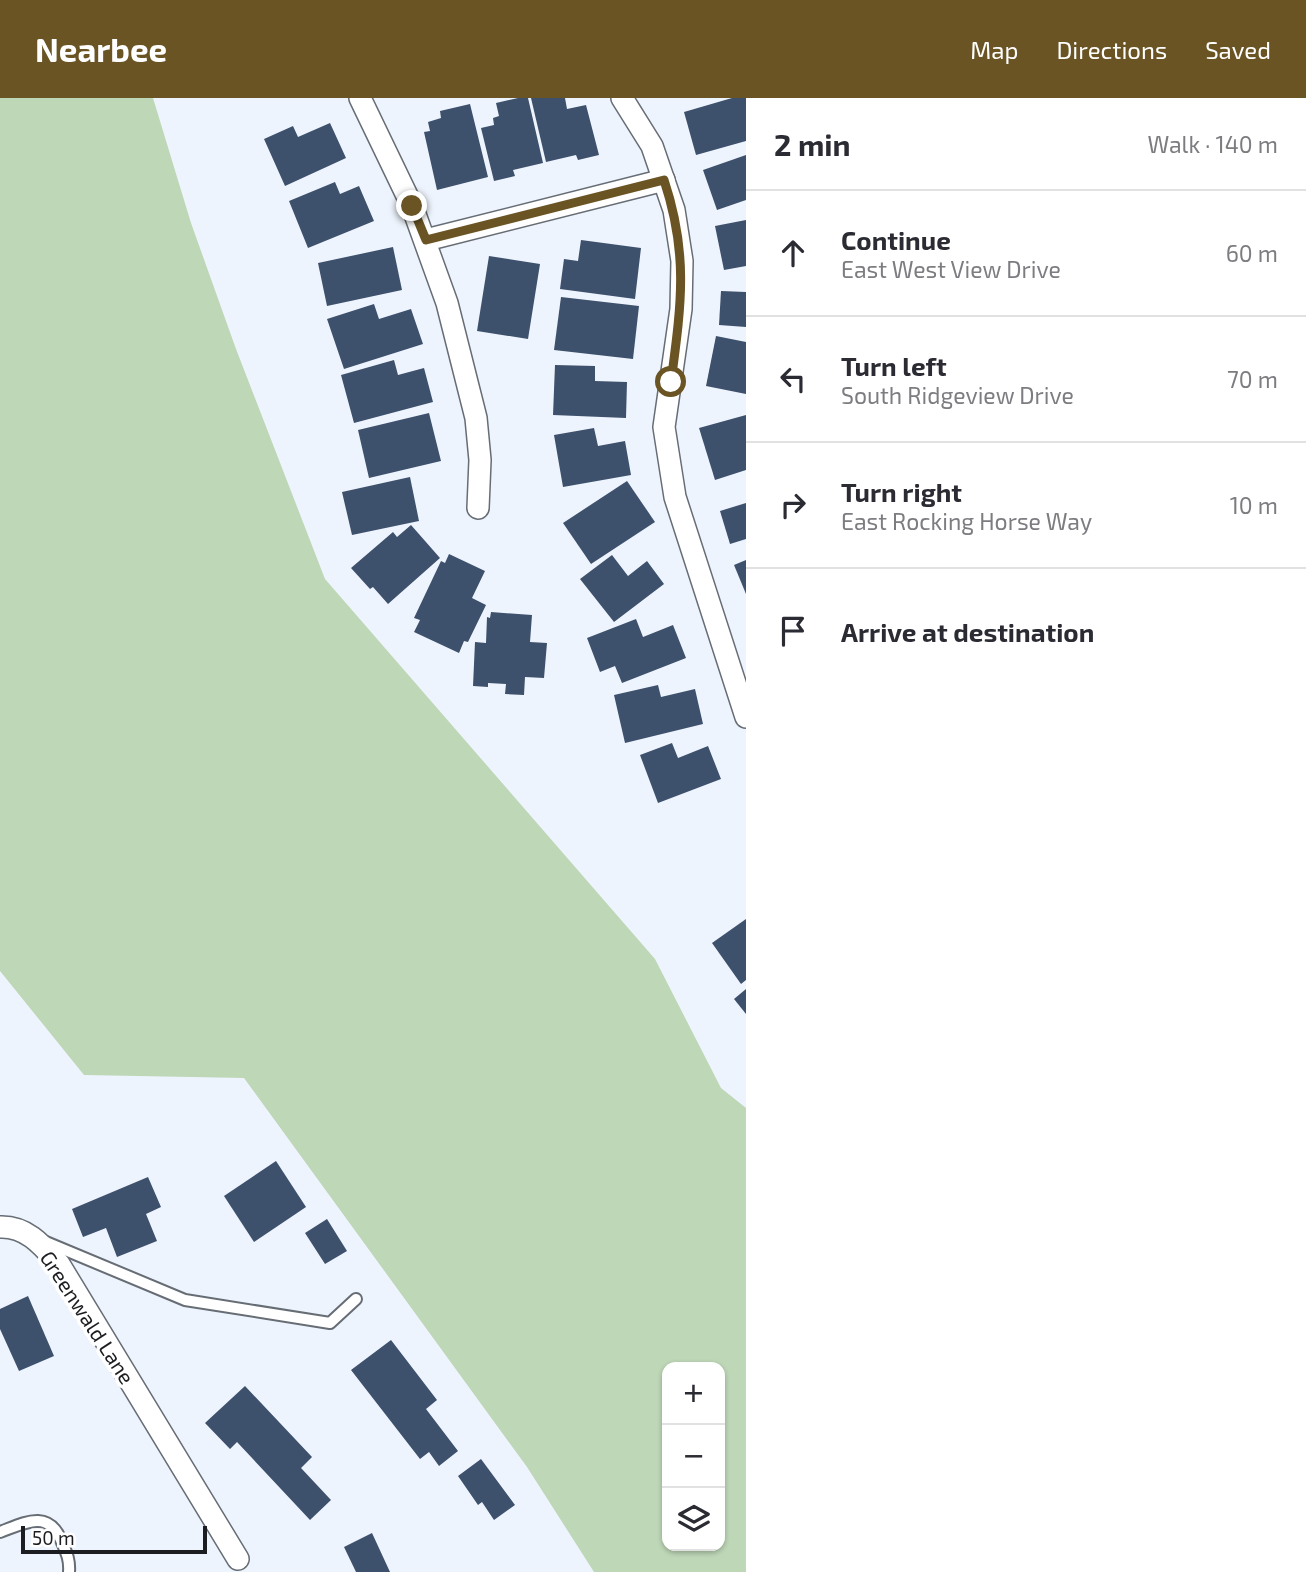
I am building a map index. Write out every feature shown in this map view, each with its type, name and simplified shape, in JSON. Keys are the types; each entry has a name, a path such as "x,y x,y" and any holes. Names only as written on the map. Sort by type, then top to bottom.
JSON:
{"street":[{"path":"360,98 426,240 447,303 476,418 480,460 478,508"},
{"path":"622,98 652,146 674,210 682,261 681,309 664,427 668,460 675,497 746,717"},
{"path":"426,240 664,180"},
{"name":"Greenwald Lane","path":"0,1227 9,1227 37,1238 59,1264 238,1559"}],"lane":[{"path":"37,1238 185,1300 330,1323 356,1299"},
{"path":"0,1532 29,1521 43,1521 57,1530 70,1559 69,1572"}],"green space":[{"path":"0,98 153,98 191,223 236,349 325,579 655,959 721,1088 746,1108 746,1572 594,1572 527,1467 244,1078 84,1075 0,971"}],"building":[{"path":"528,98 543,163 513,170 515,176 494,181 481,128 494,125 493,118 499,116 496,103"},
{"path":"531,98 565,98 567,109 586,105 599,155 578,160 576,155 546,162"},
{"path":"732,98 746,98 746,141 696,155 684,112"},
{"path":"470,104 488,177 437,190 424,132 430,131 428,122 441,118 440,111"},
{"path":"330,123 346,158 285,186 264,139 293,126 298,137"},
{"path":"746,155 746,200 717,210 703,170"},
{"path":"335,182 340,194 359,186 374,221 308,248 289,201"},
{"path":"746,220 746,266 724,270 715,226"},
{"path":"581,240 641,248 635,299 560,289 564,259 578,261"},
{"path":"393,247 402,290 327,306 318,263"},
{"path":"489,256 540,264 528,339 477,331"},
{"path":"721,291 746,292 746,327 719,325"},
{"path":"561,297 639,306 633,359 554,350"},
{"path":"374,304 379,319 411,309 423,344 344,369 327,319"},
{"path":"716,336 746,342 746,394 706,386"},
{"path":"394,360 398,375 424,368 433,402 354,423 341,375"},
{"path":"555,365 595,366 595,381 627,382 626,418 553,415"},
{"path":"429,413 441,461 369,478 358,430"},
{"path":"746,415 746,470 715,480 699,428"},
{"path":"594,428 598,446 625,441 631,475 563,487 554,435"},
{"path":"410,477 419,521 352,535 342,492"},
{"path":"627,481 655,522 591,564 563,523"},
{"path":"746,503 746,539 730,544 720,511"},
{"path":"411,525 440,558 388,604 351,568 393,532 397,537"},
{"path":"449,554 485,571 472,598 486,605 468,642 464,641 459,653 414,632 420,620 414,618 441,561 445,563"},
{"path":"612,555 628,576 647,561 664,584 614,622 580,579"},
{"path":"746,560 746,594 734,565"},
{"path":"491,612 532,615 530,642 547,643 544,678 525,677 524,695 505,694 506,684 473,686 475,642 486,643 487,617 490,618"},
{"path":"636,619 643,637 673,625 686,658 622,683 615,666 600,672 587,638"},
{"path":"658,685 661,697 695,689 703,724 625,743 614,695"},
{"path":"672,743 678,758 708,746 721,779 658,803 640,755"},
{"path":"746,919 746,980 741,984 712,943"},
{"path":"746,989 746,1014 734,999"},
{"path":"276,1161 306,1207 254,1242 224,1196"},
{"path":"148,1177 161,1207 146,1214 157,1241 117,1257 106,1228 83,1237 72,1209"},
{"path":"327,1219 347,1251 325,1264 305,1233"},
{"path":"28,1296 54,1356 19,1371 0,1329 0,1309"},
{"path":"391,1340 437,1400 426,1409 458,1451 439,1466 429,1452 420,1459 351,1370"},
{"path":"245,1386 312,1457 301,1468 331,1500 310,1520 237,1442 230,1449 205,1423"},
{"path":"481,1459 515,1505 494,1520 482,1502 478,1505 458,1476"},
{"path":"372,1533 390,1572 356,1572 344,1547"}],"route":[{"path":"412,206 426,240 664,180 674,210 682,261 681,309 671,382"}]}
